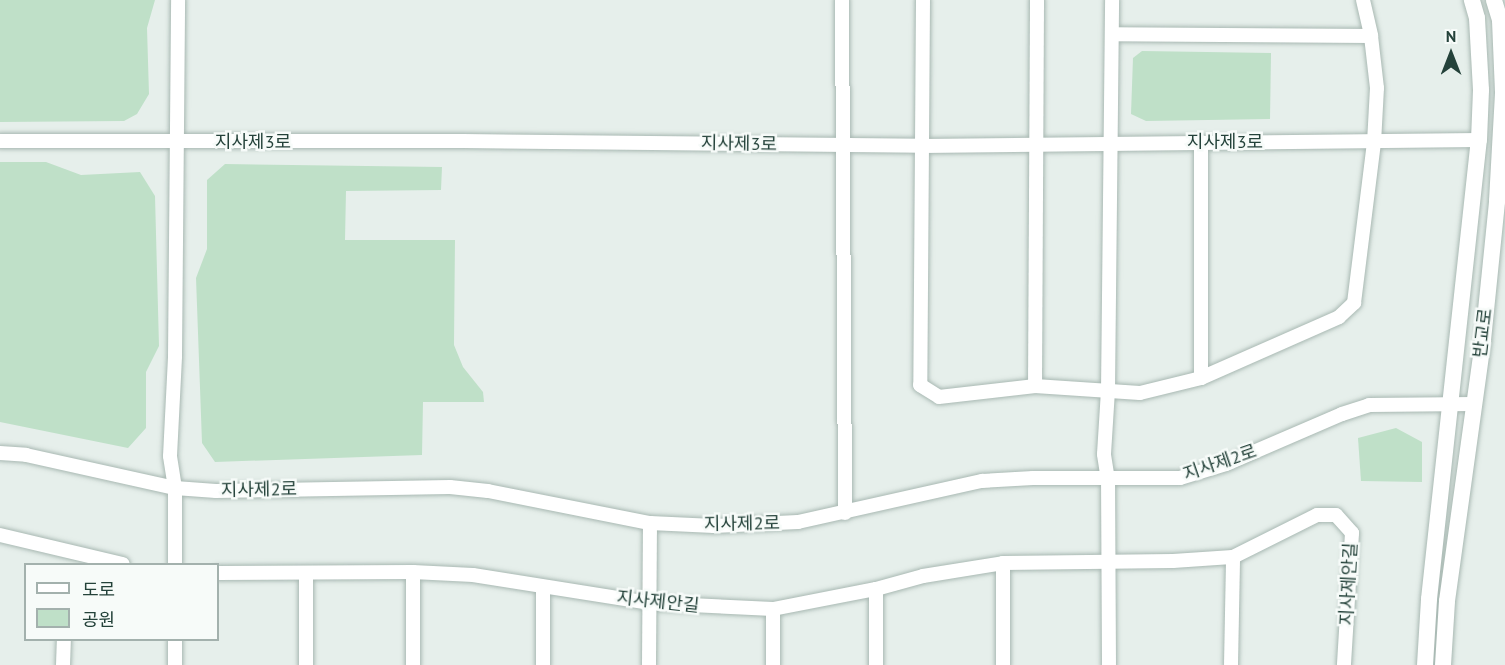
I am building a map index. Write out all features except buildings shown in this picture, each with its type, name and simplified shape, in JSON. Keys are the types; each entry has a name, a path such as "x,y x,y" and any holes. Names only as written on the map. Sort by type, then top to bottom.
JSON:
{"street":[{"path":"175,563 176,488 170,456 175,356 178,0"},
{"path":"842,0 845,513"},
{"path":"923,0 920,385 939,397 1035,386 1140,393 1201,378 1339,317 1354,303 1374,143 1377,88 1371,36 1363,0"},
{"path":"1035,386 1037,0"},
{"path":"1109,665 1108,480 1104,454 1108,391 1112,0"},
{"name":"반교로","path":"1425,665 1449,404 1479,140 1481,90 1477,18 1472,0"},
{"name":"반교로","path":"1443,665 1447,601 1483,340 1502,142 1503,92 1500,20 1494,0"},
{"path":"1112,34 1371,36"},
{"name":"지사제3로","path":"0,141 176,143 463,141 922,146 1112,142 1374,143 1479,140"},
{"path":"1201,142 1201,378"},
{"name":"지사제2로","path":"0,453 26,455 176,488 216,491 450,487 488,491 650,523 714,526 798,522 982,481 1033,478 1108,480 1180,478 1226,464 1342,414 1370,405 1473,404"},
{"name":"지사제안길","path":"219,573 413,572 486,576 543,588 649,603 773,609 876,589 923,576 1003,563 1173,561 1233,557 1317,514 1336,515 1344,521 1352,533 1344,665"},
{"path":"649,665 650,523"},
{"path":"0,535 119,563"},
{"path":"65,550 65,563"},
{"path":"1231,665 1233,557"},
{"path":"1003,563 1003,665"},
{"path":"413,572 413,665"},
{"path":"306,574 306,665"},
{"path":"543,588 543,665"},
{"path":"876,589 876,665"},
{"path":"773,609 773,665"},
{"path":"63,665 64,641"},
{"path":"175,641 175,665"}],"green space":[{"path":"0,0 155,0 147,28 149,94 137,114 124,121 0,122"},
{"path":"1142,51 1271,53 1270,119 1146,121 1131,114 1133,58"},
{"path":"0,162 46,162 81,175 140,172 155,196 159,346 146,372 146,428 128,448 0,422"},
{"path":"225,164 442,167 441,190 346,191 345,240 455,240 454,345 463,367 483,392 484,402 423,402 422,455 215,462 202,443 196,278 207,249 207,180"},
{"path":"1396,428 1422,442 1422,482 1361,481 1358,438"}]}
